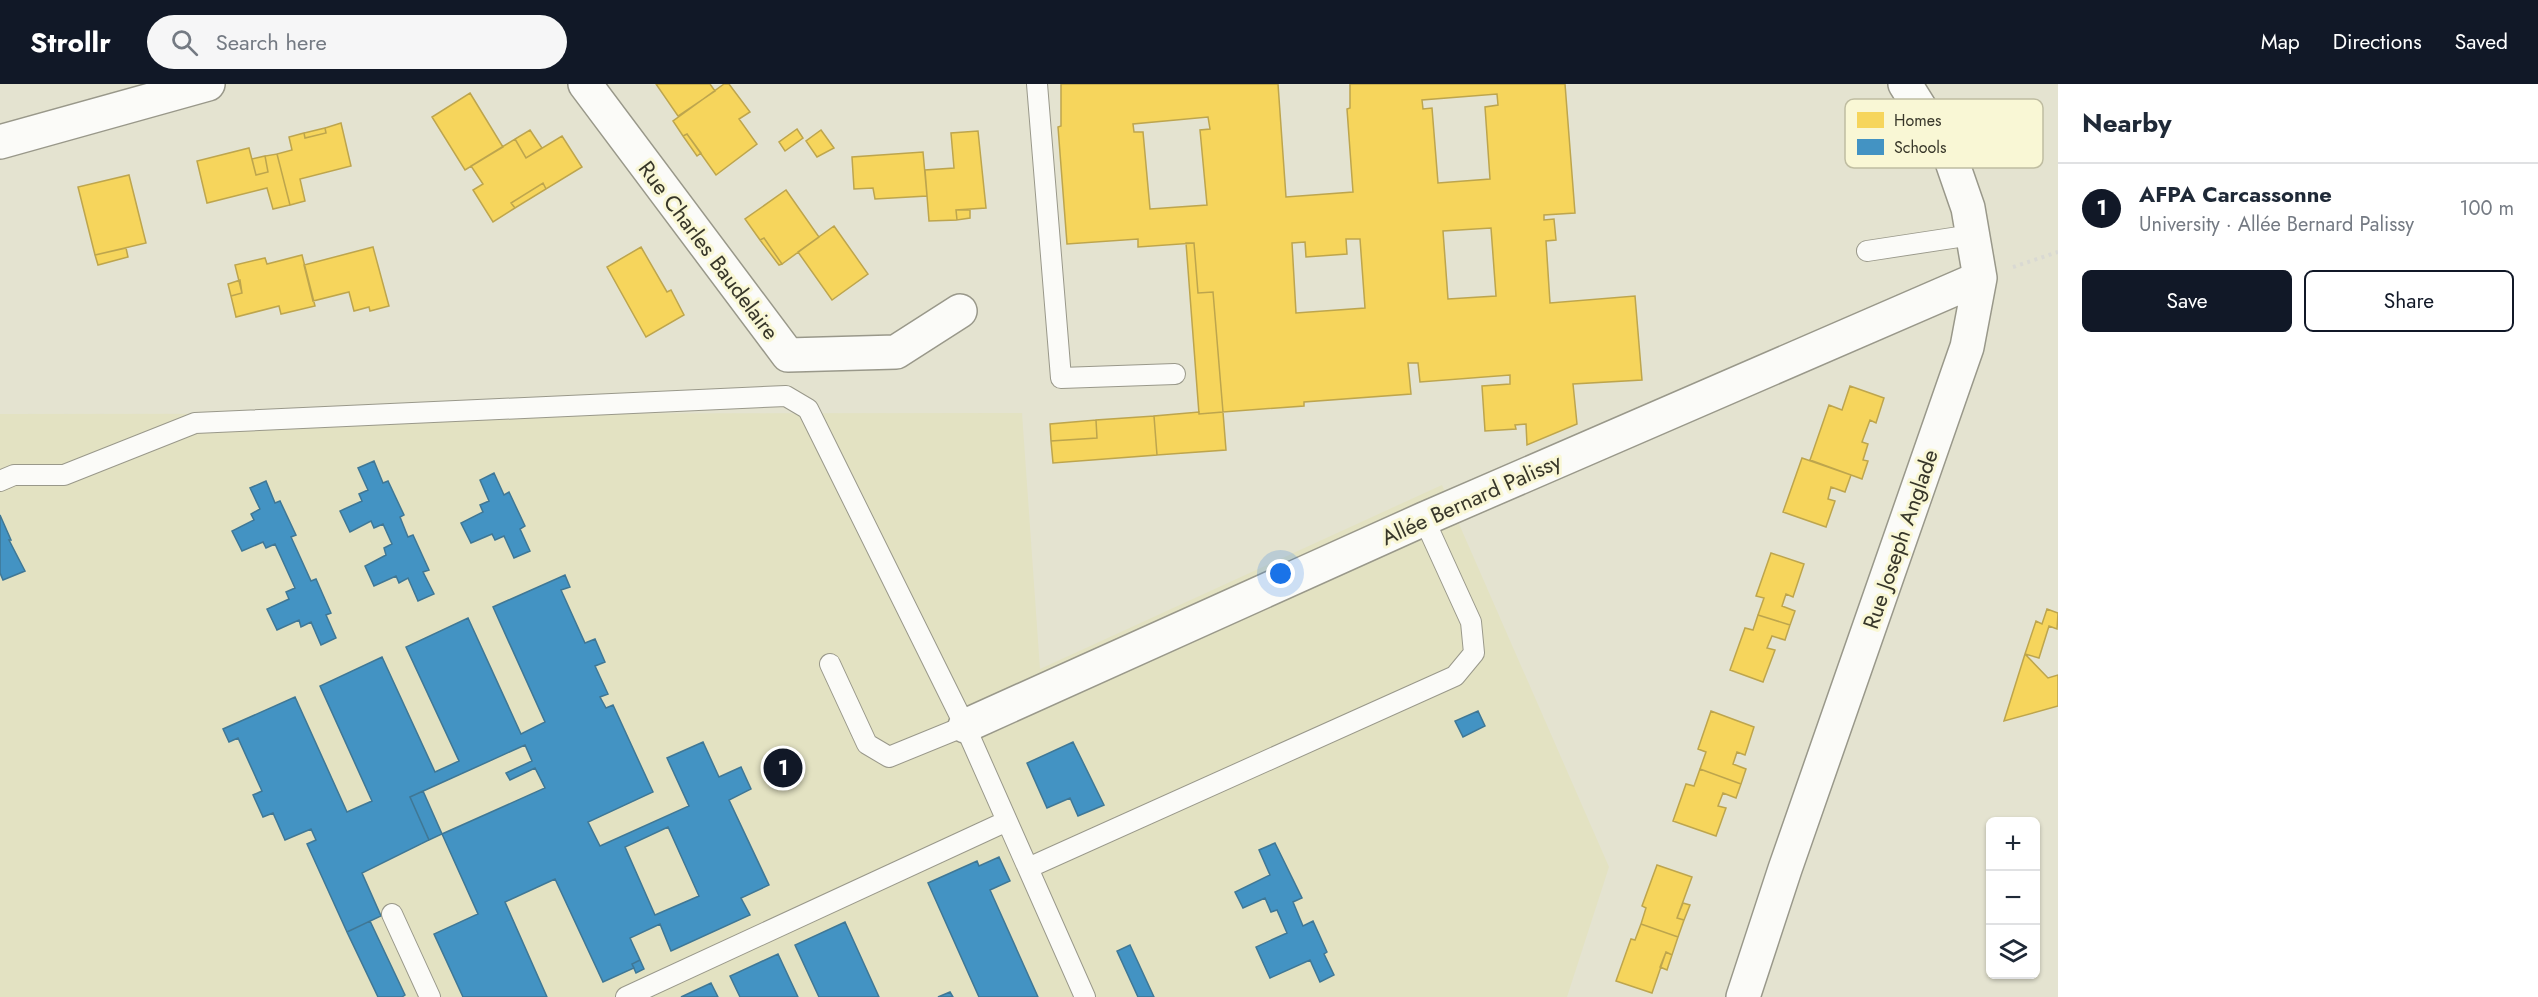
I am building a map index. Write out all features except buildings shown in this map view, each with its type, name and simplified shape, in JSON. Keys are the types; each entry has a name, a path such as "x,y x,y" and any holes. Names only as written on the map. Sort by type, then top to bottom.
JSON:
{"street":[{"path":"0,142 208,84"},
{"name":"Rue Charles Baudelaire","path":"585,84 788,355 896,352 960,311"},
{"name":"Rue Joseph Anglade","path":"1905,84 1914,99"},
{"name":"Rue Joseph Anglade","path":"1743,997 1785,869 1967,348 1980,278 1968,208 1954,168"},
{"name":"Allée Bernard Palissy","path":"965,726 1424,519 1980,278"}],"lane":[{"path":"1037,84 1060,378 1175,374"},
{"path":"1867,250 1972,235"},
{"path":"0,481 14,475 64,475 195,423 786,396 808,409 965,726 1085,997"},
{"path":"1028,868 1455,676 1474,653 1471,622 1424,519"},
{"path":"830,664 867,744 889,757 965,726"},
{"path":"626,997 1007,821"},
{"path":"392,914 430,997"}],"path":[{"path":"1980,278 2058,252"}],"shaded area":[{"path":"1022,413 1040,669 1442,485 1609,867 1567,997 0,997 0,414"}],"place":[{"name":"AFPA Carcassonne","path":"783,768"}]}
